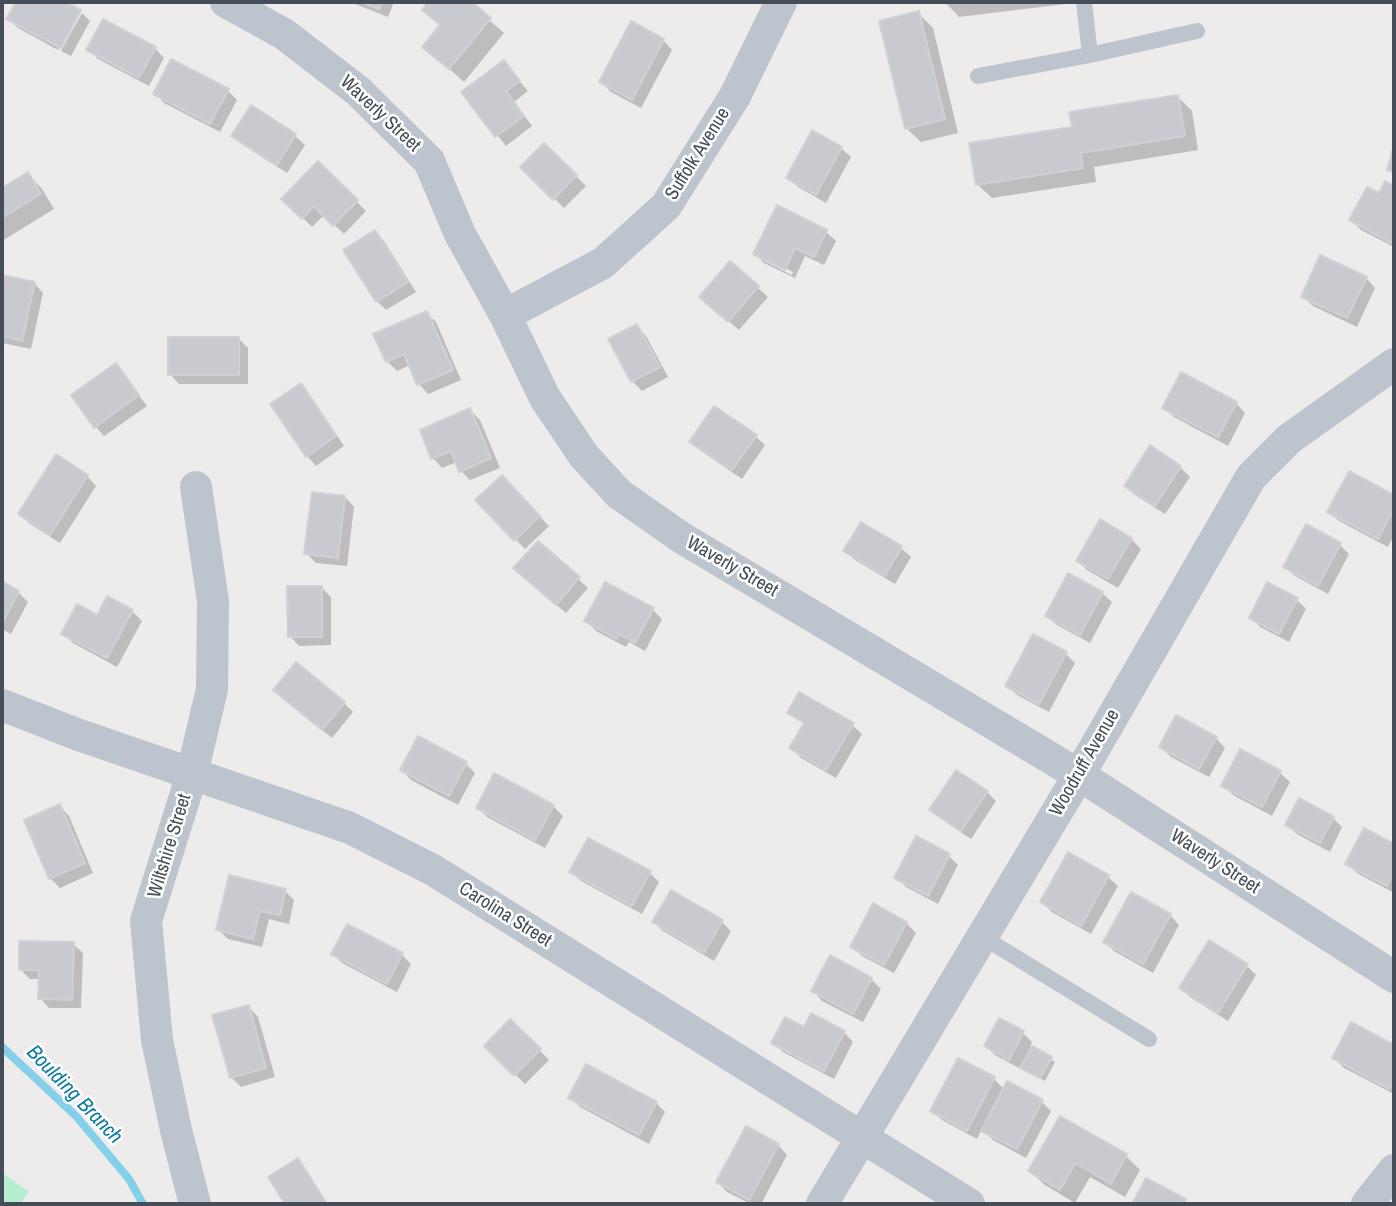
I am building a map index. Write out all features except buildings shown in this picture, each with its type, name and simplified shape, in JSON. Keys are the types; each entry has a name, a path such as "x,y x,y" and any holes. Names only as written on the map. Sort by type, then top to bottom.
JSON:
{"street":[{"name":"Waverly Street","path":"226,2 284,34 358,91 429,161 460,234 505,315 545,398 584,456 618,494 682,538 1079,775 1394,977"},
{"name":"Suffolk Avenue","path":"505,315 603,263 666,206 735,96 781,2"},
{"name":"Woodruff Avenue","path":"821,1204 1079,775 1251,478 1289,439 1394,364"},
{"name":"Wiltshire Street","path":"195,1204 157,1040 146,921 192,774 212,689 213,601 196,487"},
{"name":"Carolina Street","path":"2,705 350,828 433,870 969,1204"},
{"path":"1367,1204 1394,1170"}],"lane":[{"path":"1084,2 1090,55"},
{"path":"978,76 1197,31"},
{"path":"981,936 1149,1039"}],"green space":[{"path":"2,1172 29,1192 20,1204 2,1204"}],"waterway":[{"name":"Boulding Branch","path":"2,1047 76,1116 129,1179 143,1204"}]}
